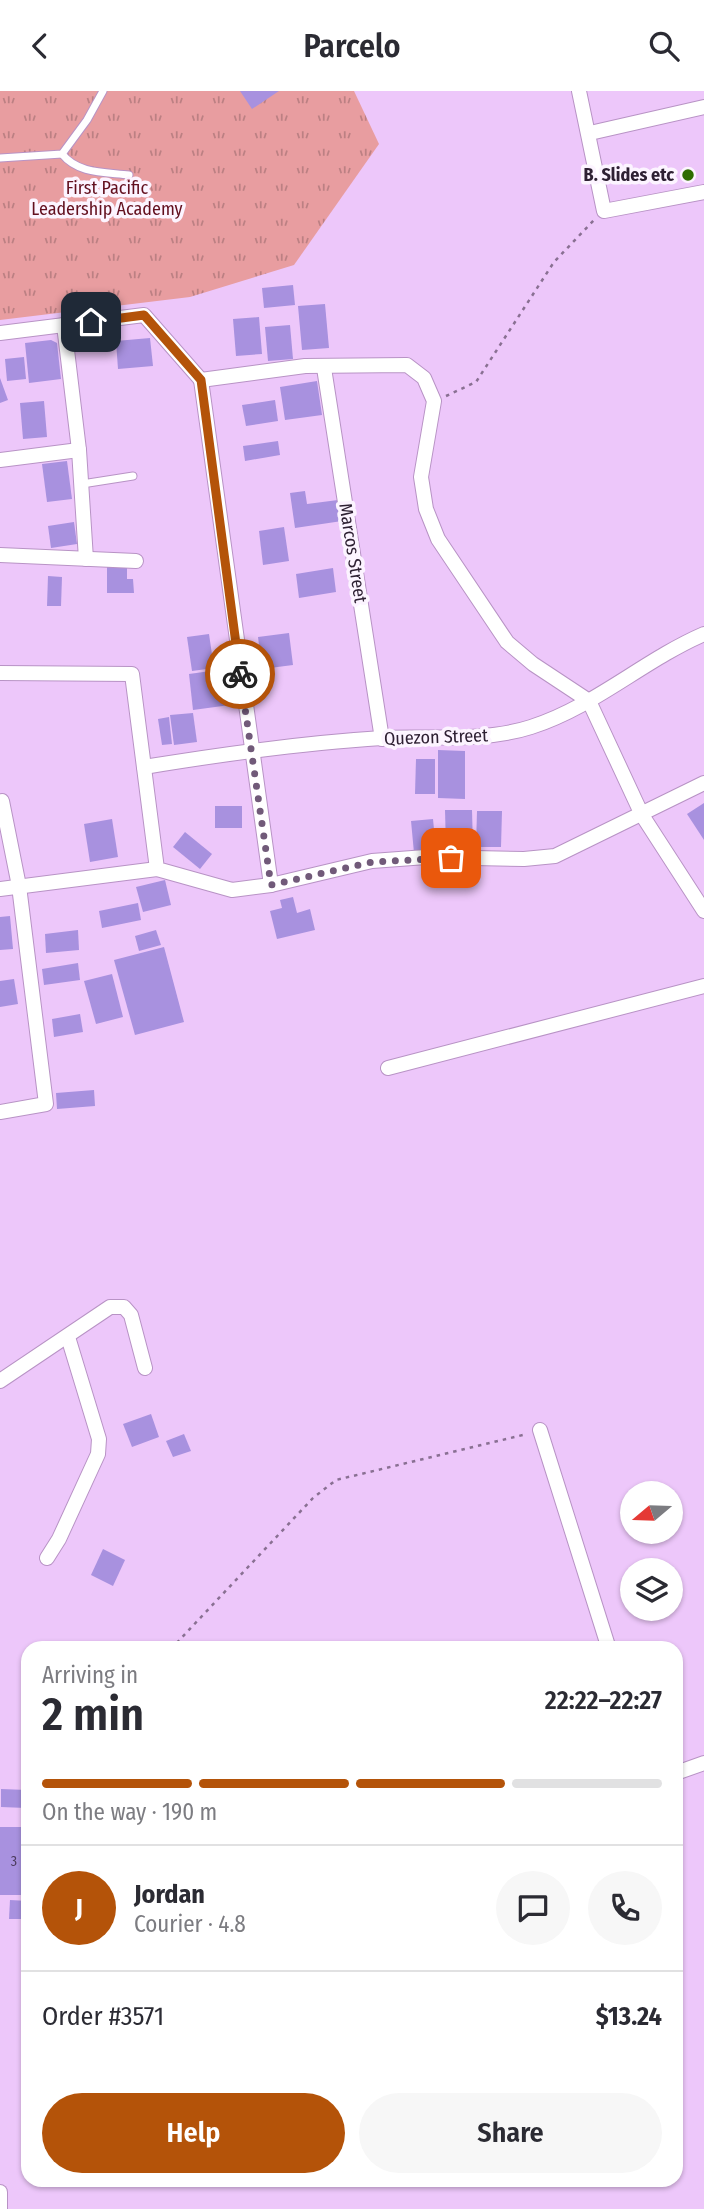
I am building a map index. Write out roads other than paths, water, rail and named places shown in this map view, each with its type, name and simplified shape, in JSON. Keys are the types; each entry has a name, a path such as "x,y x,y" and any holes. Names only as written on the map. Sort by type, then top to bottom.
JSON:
{"street":[{"path":"579,91 590,133 604,211 704,192"},
{"path":"590,133 704,107"},
{"path":"0,333 144,315 201,380 271,885"},
{"path":"64,325 79,450 86,559"},
{"path":"201,380 305,366 324,368 407,365 424,378 434,401 421,477 426,509 438,539 507,642 589,701 642,815 704,911"},
{"name":"Marcos Street","path":"324,368 382,739"},
{"path":"0,460 79,450"},
{"path":"0,555 136,561"},
{"name":"Quezon Street","path":"144,767 251,749 382,739 506,734 533,727 589,701 666,650 704,633"},
{"path":"0,673 132,674 157,869"},
{"path":"0,888 157,869 232,890 271,885 372,862 426,857 524,859 555,856 704,783"},
{"path":"0,1112 46,1104 19,886 2,801"},
{"path":"388,1068 704,986"},
{"path":"0,1381 110,1307 124,1307 131,1315 145,1368"},
{"path":"47,1557 59,1539 98,1454 99,1439 68,1337"},
{"path":"540,1430 606,1641"},
{"path":"683,1770 704,1763"},
{"path":"0,2192 0,2209"}],"lane":[{"path":"0,158 62,154 88,120 103,91"},
{"path":"62,154 70,165 80,169 129,175"},
{"path":"82,484 132,476"}],"place":[{"name":"B. Slides etc","path":"688,175"}],"park label":[{"name":"First Pacific Leadership Academy","path":"107,198"}]}
